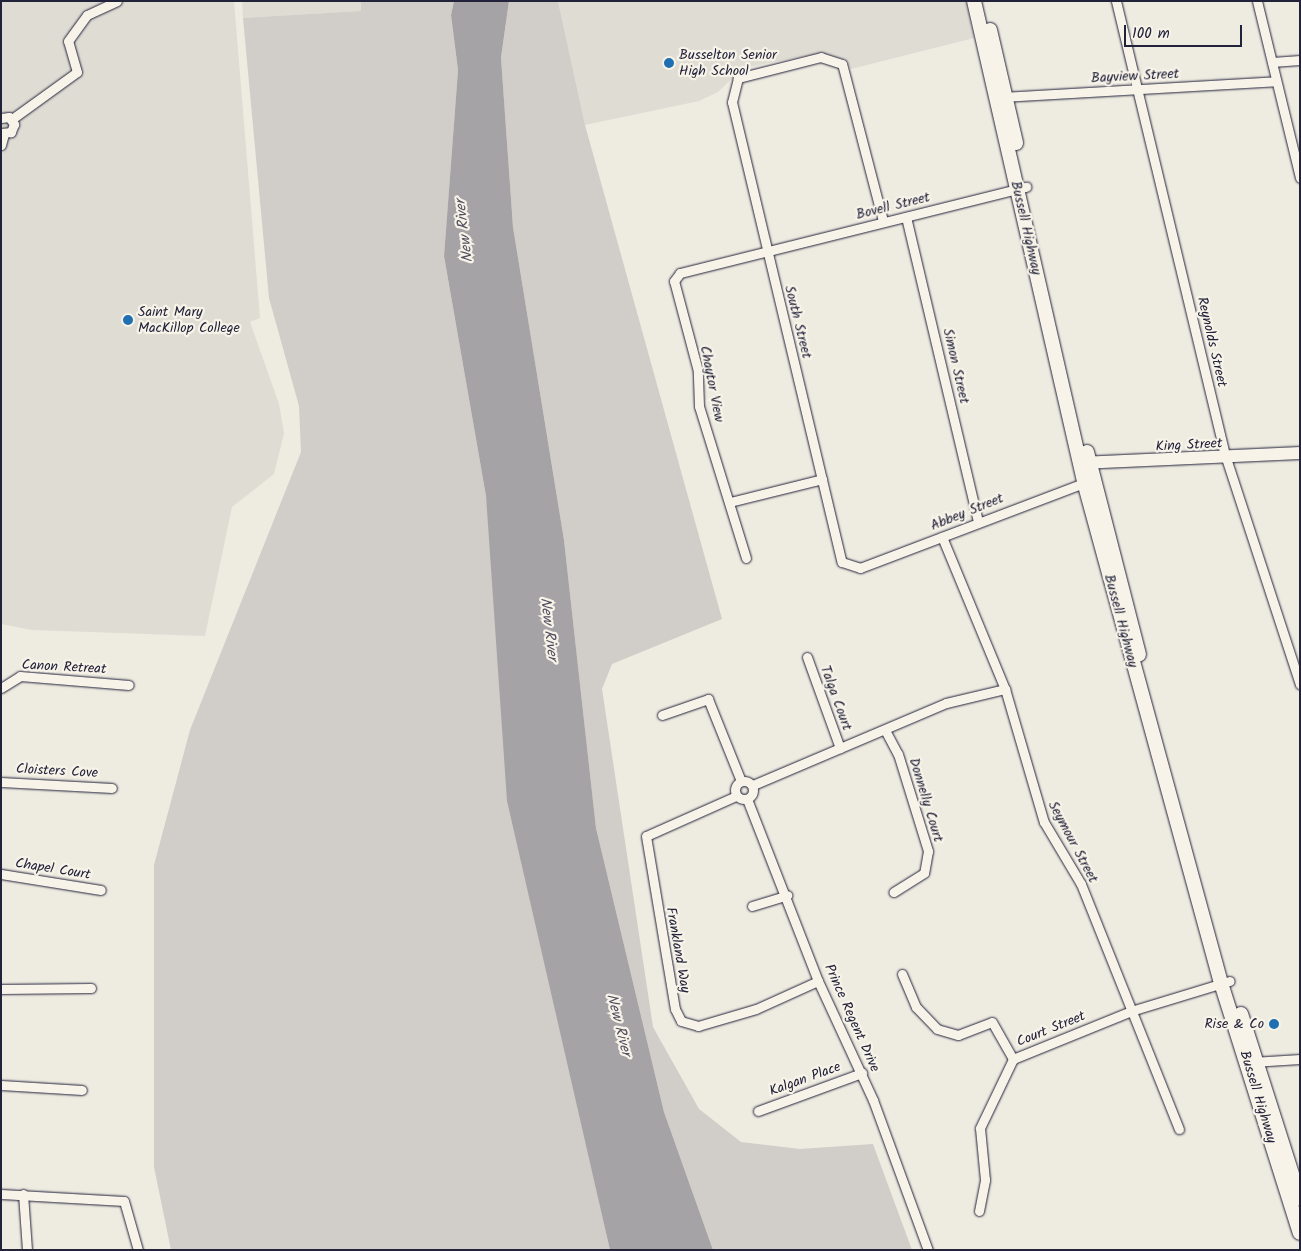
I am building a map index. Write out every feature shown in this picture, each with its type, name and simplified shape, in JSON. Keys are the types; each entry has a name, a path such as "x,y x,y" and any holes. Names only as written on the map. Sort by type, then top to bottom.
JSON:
{"main road":[{"name":"Bussell Highway","path":"974,1 1001,97 1089,481 1226,982 1300,1199"},
{"name":"Bussell Highway","path":"984,1 1001,97"},
{"name":"Bussell Highway","path":"1252,1062 1300,1233"}],"street":[{"path":"1,118 12,119 77,72 68,41 87,15 116,1"},
{"name":"Reynolds Street","path":"1116,1 1226,458 1300,684"},
{"path":"1257,1 1300,178"},
{"name":"South Street","path":"851,568 842,562 732,102 738,78 820,57 842,64 883,222"},
{"path":"1272,62 1300,60"},
{"name":"Bayview Street","path":"1001,97 1138,91 1276,81"},
{"path":"1,145 3,133 13,130 12,119"},
{"name":"Bovell Street","path":"767,252 1022,188"},
{"name":"Simon Street","path":"906,217 978,521"},
{"name":"Chaytor View","path":"746,558 699,406 698,371 674,281 680,273 767,252"},
{"name":"King Street","path":"1086,464 1300,453"},
{"path":"730,502 822,479"},
{"name":"Abbey Street","path":"851,568 942,537 978,521 1089,481"},
{"name":"Seymour Street","path":"942,537 1005,689 1040,813 1081,884 1179,1129"},
{"name":"Talga Court","path":"807,657 840,748"},
{"name":"Canon Retreat","path":"1,688 20,676 129,685"},
{"path":"662,715 708,699 741,781 752,785 946,703 1005,689"},
{"name":"Donnelly Court","path":"885,730 898,754 928,851 928,864 920,878 893,892"},
{"path":"741,781 734,789 736,796 747,799 752,785"},
{"name":"Cloisters Cove","path":"1,782 112,788"},
{"name":"Frankland Way","path":"736,796 646,836 675,1009 681,1021 698,1026 756,1009 818,981"},
{"name":"Prince Regent Drive","path":"747,799 787,894 818,981 862,1073 928,1250"},
{"name":"Chapel Court","path":"1,874 101,890"},
{"path":"752,906 787,894"},
{"name":"Court Street","path":"902,974 916,1007 937,1029 958,1035 992,1022 1013,1059 1131,1011 1226,982"},
{"path":"1,989 92,988"},
{"path":"979,1211 985,1180 980,1128 1013,1059"},
{"path":"1252,1062 1300,1059"},
{"name":"Kalgan Place","path":"758,1111 862,1073"},
{"path":"1,1084 82,1090"},
{"path":"1,1194 124,1201 138,1250"},
{"path":"23,1194 27,1250"}],"shaded area":[{"name":"Saint Mary MacKillop College","path":"1,1 234,1 260,318 250,322 279,404 284,433 274,474 232,507 205,636 32,630 1,624"},
{"path":"242,1 361,1 361,11 243,18"},
{"path":"361,1 454,1 451,15 458,70 444,256 486,496 571,1074 610,1250 171,1250 154,1167 154,865 190,730 301,452 299,406 269,298 243,18 361,11"},
{"path":"509,1 558,1 585,125 722,619 612,664 602,689 653,1027 699,1109 741,1142 800,1149 873,1144 912,1250 713,1250 664,1112 596,828 564,540 513,227 501,59"},
{"name":"Busselton Senior High School","path":"558,1 966,1 974,38 851,69 845,59 816,54 743,68 718,92 699,101 585,125"}],"water":[{"name":"New River","path":"454,1 509,1 501,58 513,227 564,540 596,828 664,1112 713,1250 610,1250 507,801 486,496 444,256 458,70 451,15"}],"place":[{"name":"Busselton Senior High School","path":"669,63"},
{"name":"Saint Mary MacKillop College","path":"128,320"},
{"name":"Rise & Co","path":"1274,1024"}]}
